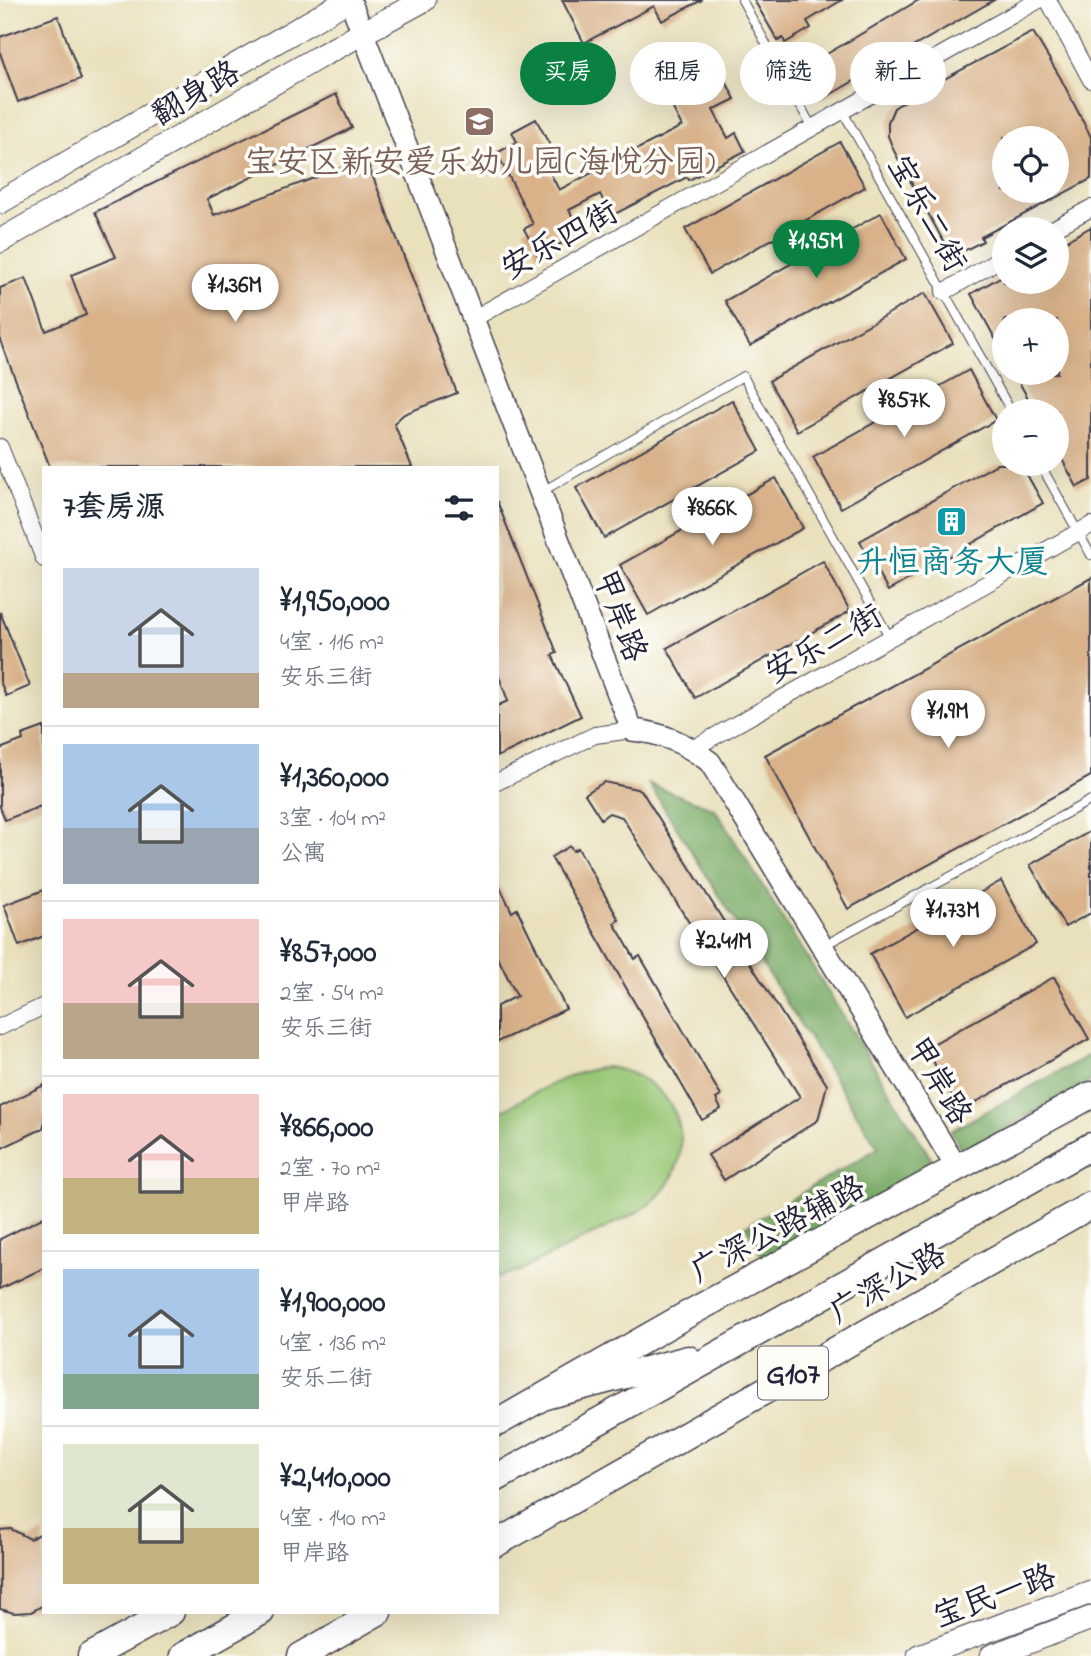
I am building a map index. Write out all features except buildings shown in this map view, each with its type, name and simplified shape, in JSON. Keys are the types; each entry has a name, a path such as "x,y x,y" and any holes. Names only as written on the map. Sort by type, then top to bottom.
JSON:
{"main road":[{"name":"翻身路","path":"0,202 349,0"},
{"name":"翻身路","path":"0,241 424,0"},
{"name":"广深公路辅路","path":"499,1422 688,1314 1091,1096"},
{"path":"1032,1178 1091,1129"},
{"name":"广深公路","path":"499,1477 1091,1146"},
{"name":"广深公路","path":"499,1542 1091,1205"},
{"path":"545,1396 723,1350"},
{"name":"宝民一路","path":"919,1656 1091,1592"},
{"path":"91,1656 167,1614"},
{"path":"183,1656 257,1614"},
{"path":"301,1656 374,1614"},
{"name":"宝民一路","path":"992,1656 1091,1618"}],"street":[{"name":"甲岸路","path":"349,0 632,730 666,736 692,748 710,762 957,1168"},
{"name":"安乐四街","path":"473,319 1039,0"},
{"path":"1048,0 1091,80"},
{"path":"1069,220 1091,208"},
{"path":"944,292 992,264"},
{"path":"0,447 42,554"},
{"name":"安乐二街","path":"692,748 1085,528"},
{"path":"499,781 596,735 632,730"},
{"path":"0,1027 42,1007"}],"lane":[{"path":"742,0 813,129"},
{"name":"宝乐二街","path":"843,112 1004,399"},
{"path":"540,492 743,376 890,638"},
{"path":"1048,476 1085,528 1091,555"},
{"path":"822,946 1091,800"}],"green space":[{"path":"649,784 715,809 935,1165 764,1260 746,1226 878,1148"},
{"path":"1091,1054 1091,1081 963,1152 951,1131"},
{"path":"607,1067 634,1075 656,1088 671,1106 679,1127 681,1149 675,1171 661,1192 640,1211 519,1271 499,1276 499,1112 564,1079"}],"place":[{"name":"宝安区新安爱乐幼儿园(海悦分园)","path":"480,122"},
{"name":"升恒商务大厦","path":"952,522"}]}
